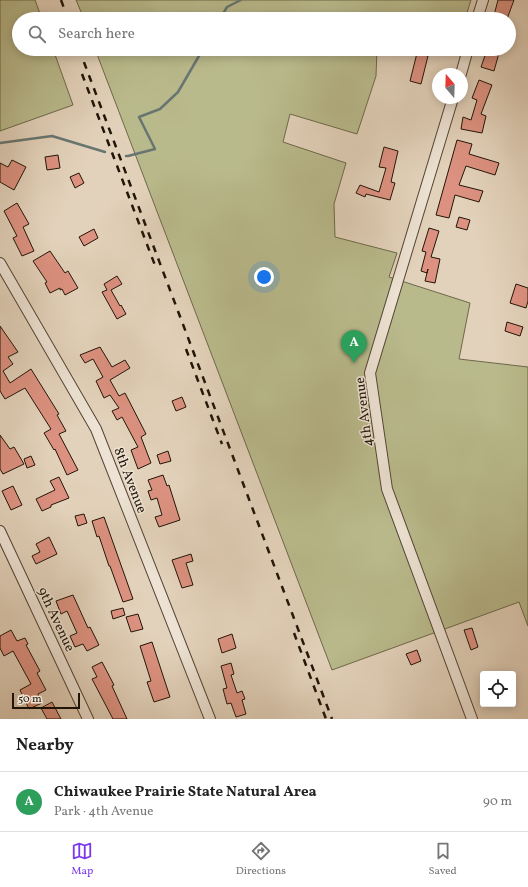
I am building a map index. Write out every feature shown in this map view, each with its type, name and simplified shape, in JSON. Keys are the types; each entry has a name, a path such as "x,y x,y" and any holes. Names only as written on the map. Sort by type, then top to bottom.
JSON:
{"street":[{"path":"479,12 483,0"},
{"path":"463,68 466,56"},
{"name":"4th Avenue","path":"452,104 370,372 387,489 472,719"},
{"name":"8th Avenue","path":"0,263 96,429 210,719"},
{"name":"9th Avenue","path":"0,531 88,719"}],"green space":[{"path":"0,0 35,0 39,12 12,12 12,56 56,56 73,105 0,131"},
{"path":"76,0 471,0 467,12 81,12"},
{"path":"98,56 377,56 376,76 357,134 290,114 283,142 346,163 334,204 335,237 397,253 389,277 470,303 459,359 528,367 528,626 519,602 332,670"}],"building":[{"path":"498,0 514,0 510,12 495,12"},
{"path":"416,56 428,56 421,84 410,81"},
{"path":"485,56 498,56 494,71 481,67"},
{"path":"479,80 492,85 481,114 486,116 482,133 461,129 463,117 471,120 477,100 472,98"},
{"path":"457,140 472,144 469,154 499,163 495,175 466,166 459,185 483,191 479,202 455,195 449,218 436,215"},
{"path":"384,147 398,151 391,182 395,183 390,200 366,194 365,197 356,193 360,185 379,192 386,168 379,167"},
{"path":"58,155 60,168 47,170 45,157"},
{"path":"12,160 26,167 14,190 0,182 0,163 8,167"},
{"path":"79,173 84,183 75,188 70,177"},
{"path":"17,203 29,224 23,227 34,251 22,256 13,238 17,236 4,211"},
{"path":"459,217 470,220 467,230 456,227"},
{"path":"429,228 439,231 431,257 440,259 435,283 425,281 427,273 421,271 426,252 422,251"},
{"path":"94,229 98,238 84,246 79,237"},
{"path":"50,251 65,273 68,271 78,288 65,295 60,288 50,293 45,283 47,282 33,261"},
{"path":"117,276 122,284 111,290 126,314 117,319 102,292 107,290 104,284"},
{"path":"516,284 528,288 528,301 526,308 510,303"},
{"path":"507,322 523,327 520,336 505,331"},
{"path":"0,326 18,352 8,357 13,364 3,371 10,383 31,369 59,414 57,415 66,431 59,434 78,470 67,475 55,449 54,450 44,433 51,429 25,388 5,399 0,391"},
{"path":"100,347 112,367 125,360 130,368 110,380 119,396 125,393 146,434 141,437 151,463 138,469 131,450 138,447 122,417 117,420 112,411 119,408 110,395 104,398 96,381 103,377 93,359 85,363 80,355"},
{"path":"182,397 186,407 176,411 172,401"},
{"path":"0,435 10,449 14,447 24,464 3,474 0,469"},
{"path":"168,451 171,461 160,464 157,455"},
{"path":"31,456 35,465 27,468 24,459"},
{"path":"163,475 167,486 169,485 180,520 159,527 155,517 162,515 157,498 151,500 148,491 152,490 148,480"},
{"path":"59,477 69,498 51,505 51,507 42,511 36,499 55,490 50,481"},
{"path":"13,486 22,505 11,510 2,491"},
{"path":"84,514 87,523 78,526 75,516"},
{"path":"104,517 133,599 123,602 92,521"},
{"path":"49,537 57,554 36,564 32,556 40,552 36,544"},
{"path":"191,554 193,561 186,563 193,585 182,588 172,560"},
{"path":"73,595 88,628 90,627 99,645 87,651 83,644 75,647 70,636 77,633 67,611 61,614 56,601"},
{"path":"123,608 125,615 113,619 111,611"},
{"path":"138,614 143,629 131,632 126,617"},
{"path":"472,628 478,647 471,650 464,630"},
{"path":"11,630 17,641 25,638 28,644 26,645 40,671 37,673 46,690 38,694 42,703 29,709 20,690 31,684 13,651 4,656 0,648 0,636"},
{"path":"232,634 236,648 222,653 218,639"},
{"path":"152,642 170,697 154,702 147,682 151,681 140,646"},
{"path":"417,650 421,661 411,665 406,654"},
{"path":"102,662 114,685 112,686 127,719 113,719 92,679 97,677 92,667"},
{"path":"231,663 234,674 231,675 237,693 242,691 245,699 242,700 246,714 236,717 231,703 227,704 223,689 227,688 221,666"},
{"path":"52,702 61,719 47,719 41,708"}],"waterway":[{"path":"224,12 227,7 241,0"},
{"path":"126,156 155,149 139,117 160,109 178,92 199,56"},
{"path":"0,143 52,136 105,152"}],"railway":[{"path":"61,0 65,12"},
{"path":"82,56 332,719"},
{"path":"82,74 156,268"},
{"path":"186,349 222,444"},
{"path":"294,633 326,719"}],"place":[{"name":"Chiwaukee Prairie State Natural Area","path":"354,363"}]}
